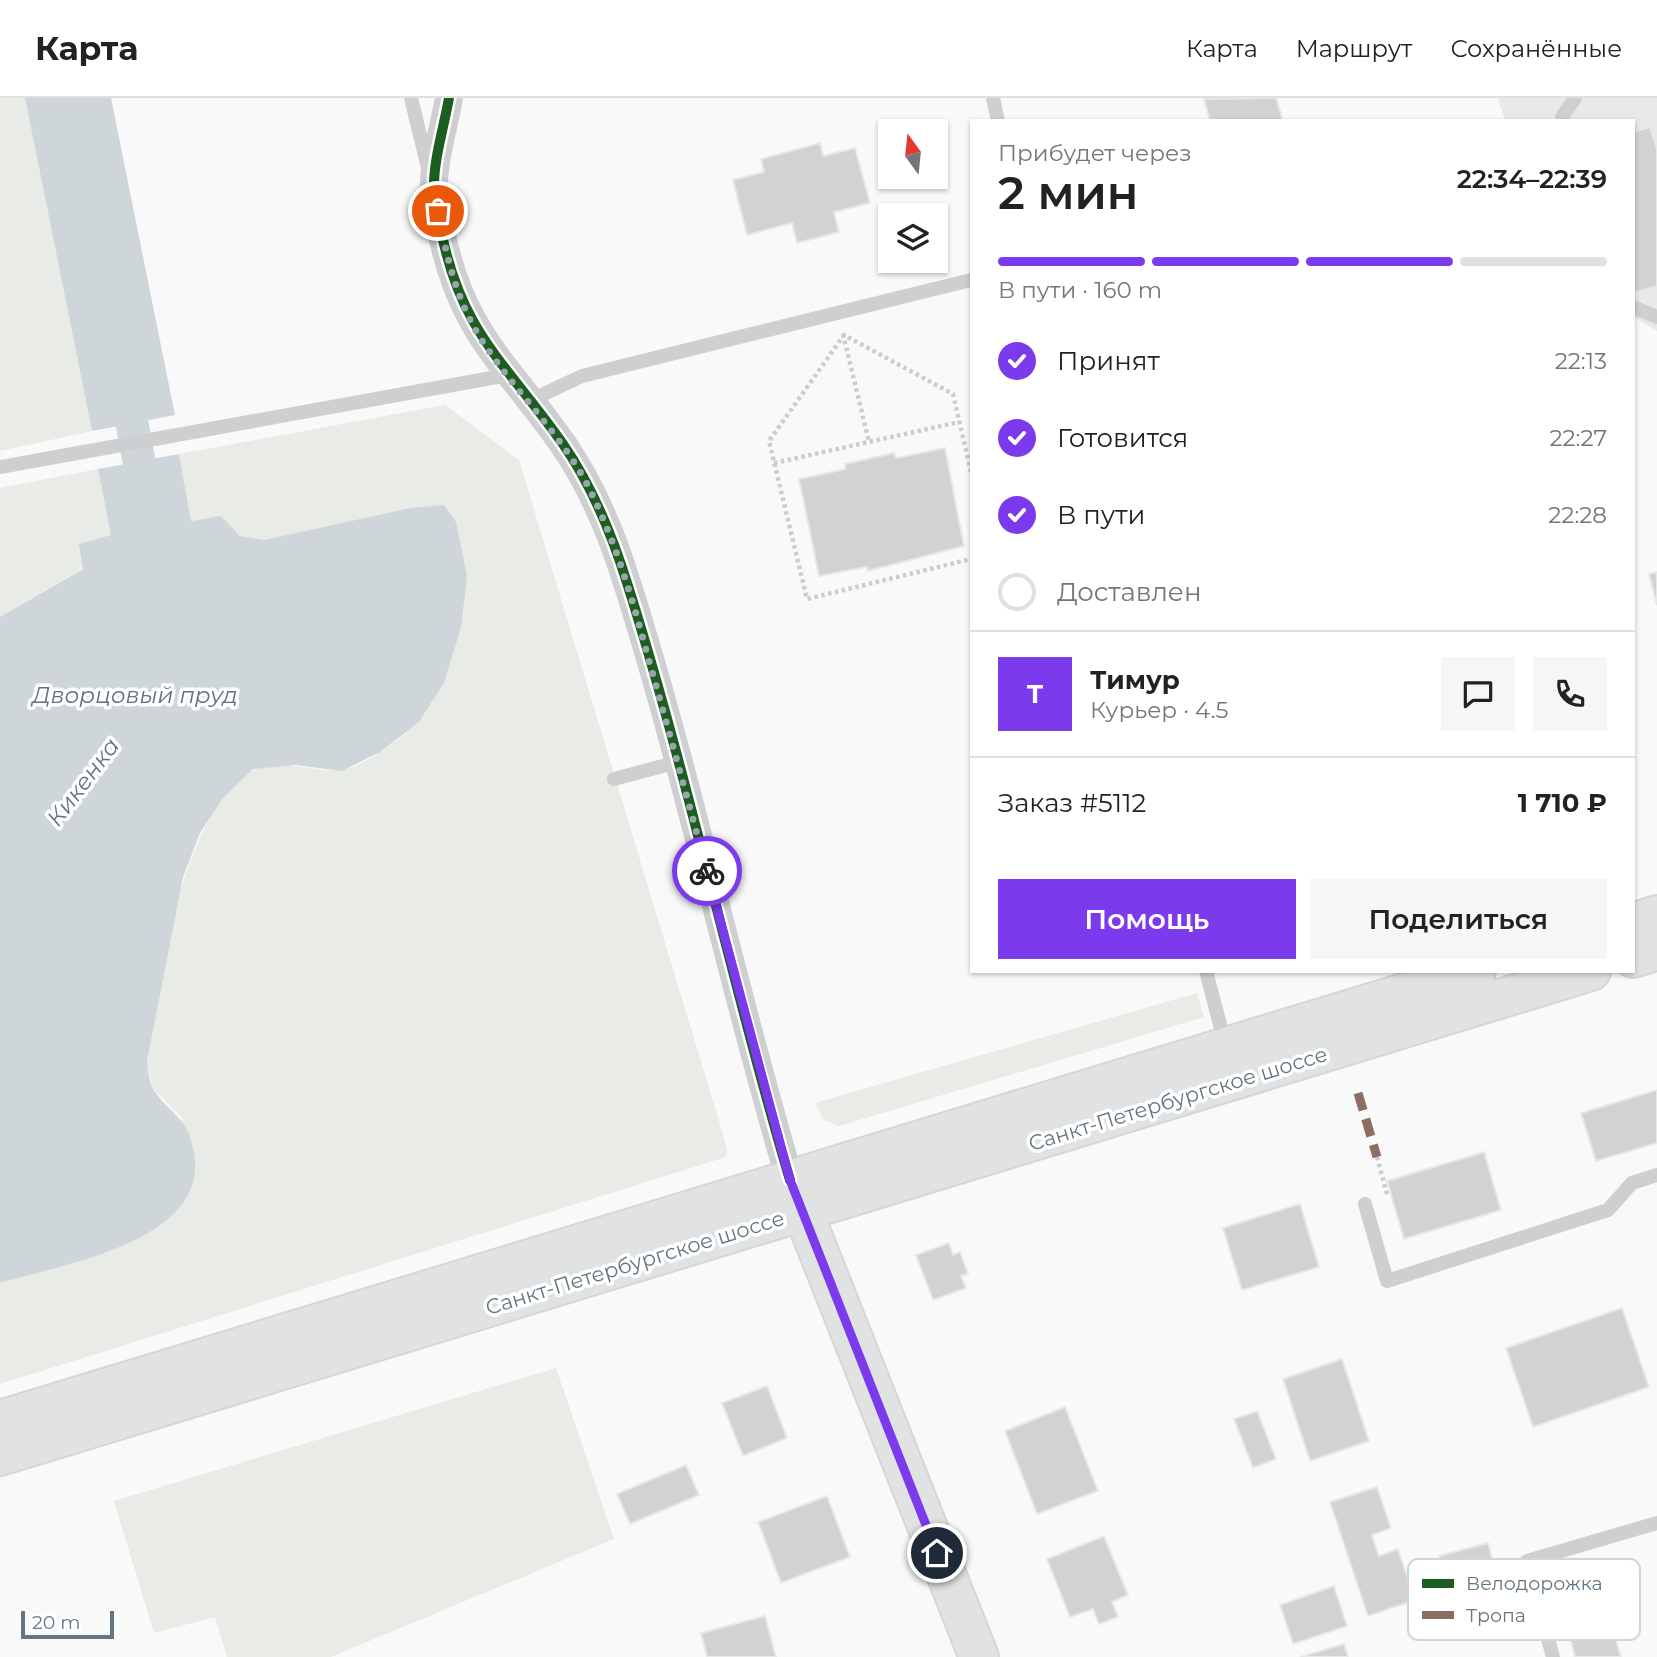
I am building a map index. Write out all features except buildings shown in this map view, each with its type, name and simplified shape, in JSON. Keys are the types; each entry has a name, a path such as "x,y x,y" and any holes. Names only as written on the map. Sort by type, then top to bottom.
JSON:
{"main road":[{"path":"1635,922 1657,915"},
{"path":"1635,957 1657,950"},
{"name":"Санкт-Петербургское шоссе","path":"796,1196 1226,1047 1469,973"},
{"name":"Санкт-Петербургское шоссе","path":"0,1456 72,1416 796,1196 1584,973"},
{"path":"796,1196 979,1657"},
{"name":"Санкт-Петербургское шоссе","path":"0,1420 72,1416"}],"street":[{"path":"449,98 434,190 446,254 460,300 479,336 563,444 610,534 628,585 678,762 796,1196"}],"lane":[{"path":"411,98 434,190"},
{"path":"993,98 998,119"},
{"path":"1562,119 1575,98"},
{"path":"529,401 582,376 970,280"},
{"path":"1635,308 1657,317"},
{"path":"0,467 259,423 508,375"},
{"path":"614,779 678,762"},
{"path":"1207,973 1226,1047"},
{"path":"1365,1204 1387,1280 1608,1210 1632,1183 1657,1175"},
{"path":"1537,1559 1657,1523"},
{"path":"1548,1640 1553,1657"}],"path":[{"path":"838,312 869,442"},
{"path":"844,335 953,394 970,468"},
{"path":"844,335 769,441 807,599 970,559"},
{"path":"774,463 959,422"}],"shaded area":[{"path":"0,98 25,98 92,431 0,451"},
{"path":"1498,98 1657,98 1657,331 1635,318 1635,119 1504,119"},
{"path":"445,405 519,460 722,1131 726,1157 0,1384 0,1283 64,1264 183,1119 152,1087 147,1061 177,904 206,827 226,795 251,771 260,767 282,765 341,770 360,764 392,744 417,723 444,683 410,508 264,540 240,536 221,516 191,521 179,454"},
{"path":"98,469 111,535 80,544 83,568 0,617 0,488"},
{"path":"1197,993 1204,1017 839,1126 824,1120 815,1103"},
{"path":"556,1368 614,1539 331,1657 227,1657 215,1617 154,1633 114,1501"}],"water":[{"path":"25,98 111,98 175,415 92,431"},
{"name":"Дворцовый пруд","path":"179,454 191,521 221,516 240,536 264,540 410,508 444,505 456,522 467,576 461,627 444,683 419,722 380,752 342,771 295,765 253,769 223,798 200,833 183,877 147,1061 152,1087 182,1122 194,1153 193,1183 179,1208 155,1228 125,1245 57,1268 0,1283 0,617 83,569 79,544 111,535 98,469"}],"waterway":[{"path":"124,380 147,505"}],"marked path":[{"path":"1358,1093 1377,1157"}],"cycle path":[{"path":"449,98 437,156 434,190 450,265 461,296 488,346 574,460 601,512 616,549 671,734 790,1180"}],"way so far":[{"path":"438,211 446,254 460,300 479,336 563,444 610,534 628,585 707,871"}],"route":[{"path":"707,871 790,1180 937,1553"}],"water label":[{"name":"Кикенка","path":"83,782"}]}
